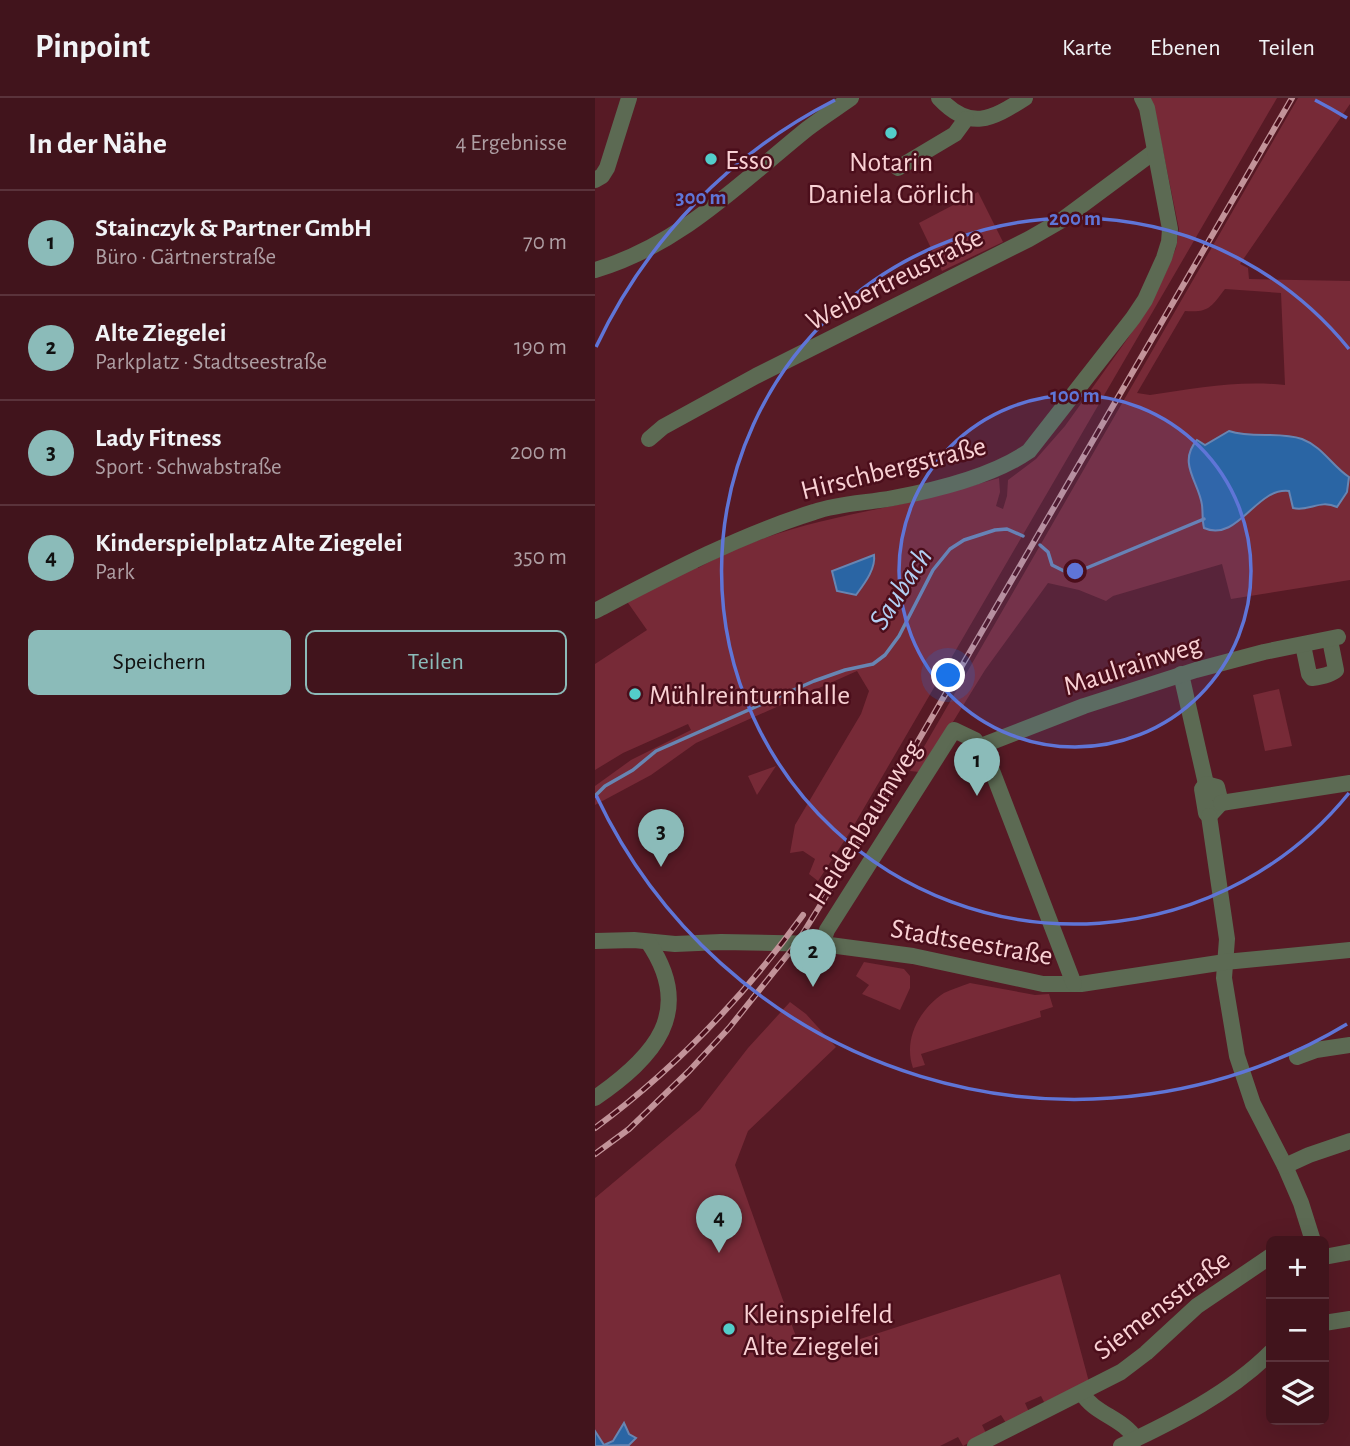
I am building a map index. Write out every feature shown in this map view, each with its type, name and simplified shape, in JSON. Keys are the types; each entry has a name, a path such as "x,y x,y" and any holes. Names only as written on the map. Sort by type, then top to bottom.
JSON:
{"street":[{"path":"595,180 602,176 607,168 629,98"},
{"path":"595,270 646,251 680,231 711,210 808,128 851,98"},
{"path":"939,98 965,119 982,119 1000,114 1025,98"},
{"name":"Hirschbergstraße","path":"595,611 745,536 817,510 894,498 946,485 1015,461 1029,451 1133,318 1145,300 1170,242 1170,229 1147,108 1142,98"},
{"path":"898,168 955,134 965,119"},
{"name":"Weibertreustraße","path":"649,439 663,427 756,376 1029,240 1062,220 1155,152"},
{"name":"Maulrainweg","path":"981,746 1084,706 1181,674 1264,652 1334,639 1334,673 1311,677 1303,645"},
{"path":"1181,674 1206,784"},
{"name":"Heidenbaumweg","path":"822,944 827,930 954,730 967,735 981,746"},
{"path":"981,746 1074,984"},
{"path":"1209,816 1221,803 1350,783"},
{"path":"1206,784 1217,787 1221,803"},
{"path":"1206,784 1202,789 1206,813 1209,816 1227,939 1225,962 1229,1011 1241,1072 1253,1104 1285,1166 1306,1236"},
{"name":"Stadtseestraße","path":"595,941 610,939 675,944 822,944 913,956 1024,982 1074,984 1225,962 1350,950"},
{"path":"595,1097 640,1062 656,1042 669,1013 664,974 648,942"},
{"path":"664,974 675,944"},
{"path":"1297,1057 1316,1050 1350,1045"},
{"path":"1285,1166 1350,1141"},
{"path":"1329,1256 1350,1252"},
{"name":"Siemensstraße","path":"975,1446 1121,1372 1197,1306 1266,1259"},
{"path":"1329,1322 1350,1319"},
{"path":"1129,1443 1240,1380 1266,1357"},
{"name":"Siemensstraße","path":"1082,1393 1091,1404 1127,1428 1129,1443"},
{"path":"1154,1429 1160,1446"}],"shaded area":[{"path":"1149,98 1277,98 850,832 818,881 809,874 815,859 803,851 790,853 795,825 861,714 869,691 857,671 696,743 651,775 595,805 595,786 631,760 691,730 688,724 623,753 595,770 595,664 647,630 626,600 695,565 698,568 773,535 999,478 1000,492 996,506 1003,509 1008,480 1036,459 1065,426 1151,302 1176,248 1179,229 1155,112"},
{"path":"1298,98 1350,98 1350,104 1240,264 1248,268 1249,279 1350,281 1350,580 1231,599 1222,564 1113,596 1106,601 1079,590 1048,583 985,670 927,764 919,772 910,771","holes":["1225,289 1281,293 1285,385 1234,384 1150,395 1137,393 1185,311 1209,308"]},
{"path":"978,192 1003,242 942,271 919,223"},
{"path":"1279,689 1292,746 1265,751 1253,695"},
{"path":"776,766 757,795 748,776"},
{"path":"864,962 904,969 910,976 910,988 900,1010 862,994 869,985 856,976"},
{"path":"970,983 1035,995 1049,994 1053,1007 1040,1011 1041,1017 921,1054 925,1065 913,1068 910,1057 912,1036 927,1008 944,993"},
{"path":"790,1002 806,1014 836,1047 748,1131 735,1165 800,1348 814,1354 1060,1274 1089,1382 1045,1404 1041,1396 1025,1403 1029,1412 1006,1423 1001,1415 982,1425 986,1433 963,1446 958,1437 940,1446 595,1446 595,1198 700,1110 748,1048"}],"water":[{"path":"1229,431 1284,435 1309,442 1349,477 1347,492 1337,507 1325,504 1299,509 1293,508 1289,491 1277,492 1227,528 1216,531 1204,528 1202,505 1189,465 1191,448 1197,440 1205,445"},
{"path":"874,555 871,571 856,595 837,591 832,571"},
{"path":"624,1423 629,1434 636,1438 629,1445 595,1446 595,1431 604,1445 613,1441"}],"waterway":[{"name":"Saubach","path":"1040,545 1048,552 1052,565 1064,571 1077,572 1204,519"},
{"name":"Saubach","path":"595,796 605,786 633,770 656,751 814,681 873,664 885,655 899,636 933,570 950,549 964,540 995,530 1007,529 1023,536"}],"railway":[{"path":"595,1154 629,1129 689,1071 729,1028 797,943 860,841 1292,98"},
{"path":"595,1128 681,1056 733,1002 803,915"}],"place":[{"name":"Notarin Daniela Görlich","path":"891,133"},
{"name":"Esso","path":"711,159"},
{"name":"Mühlreinturnhalle","path":"635,694"},
{"name":"Stainczyk & Partner GmbH","path":"977,796"},
{"name":"Lady Fitness","path":"661,867"},
{"name":"Alte Ziegelei","path":"813,987"},
{"name":"Kinderspielplatz Alte Ziegelei","path":"719,1253"},
{"name":"Kleinspielfeld Alte Ziegelei","path":"729,1329"}]}
